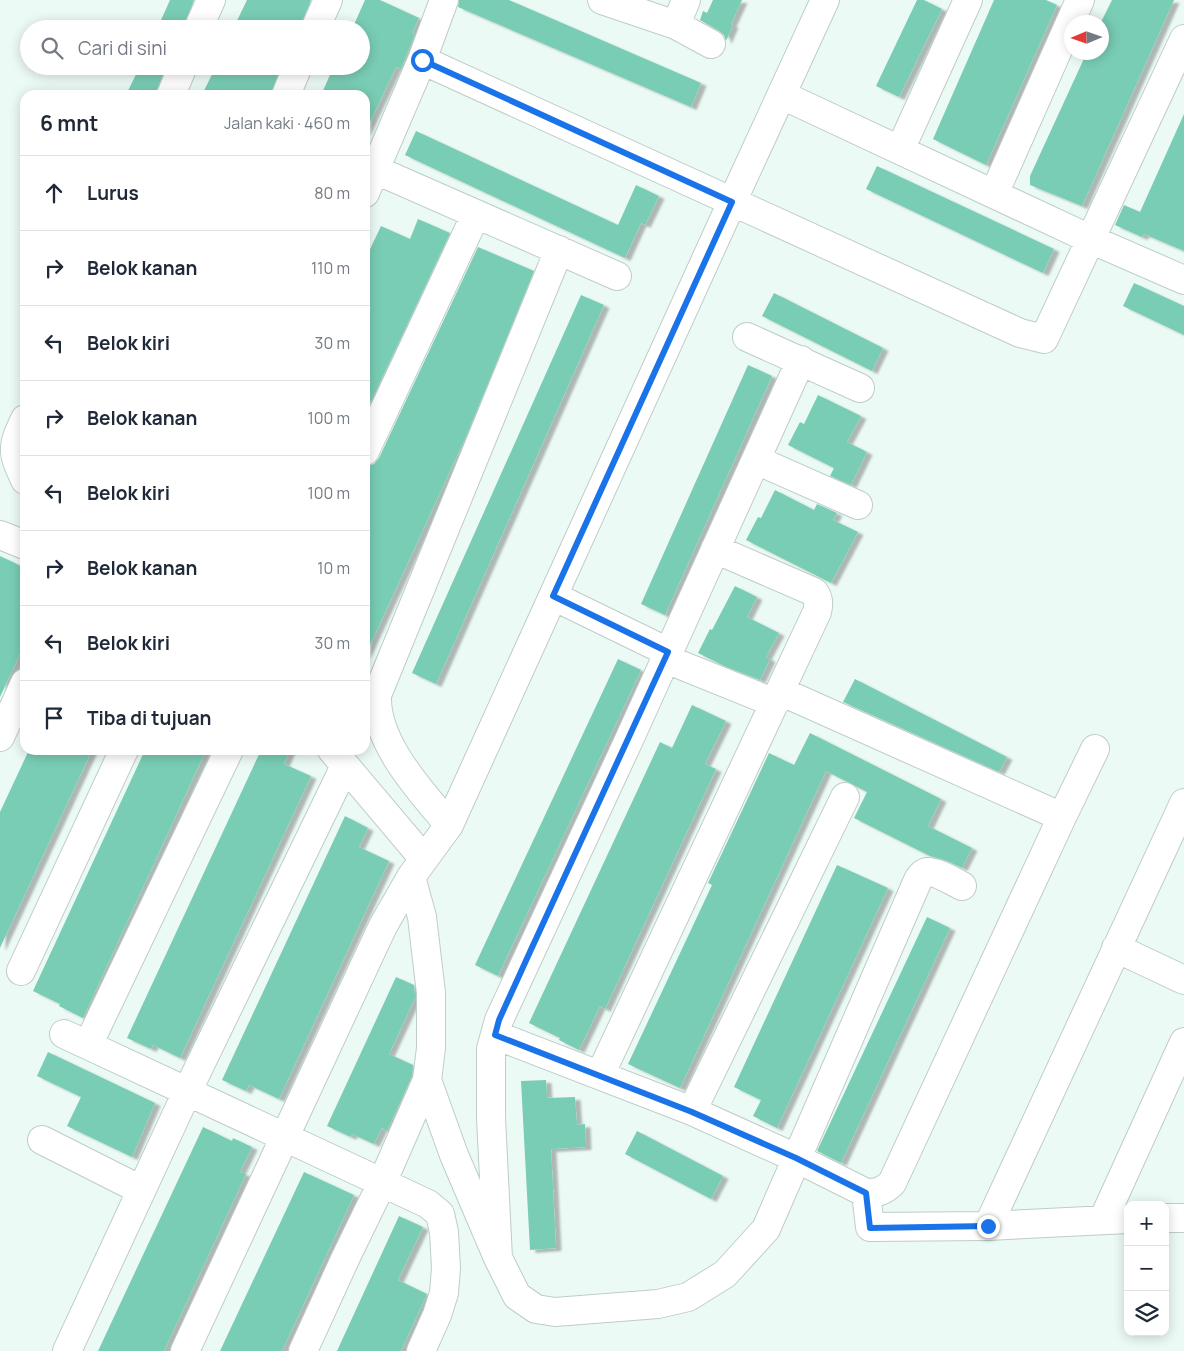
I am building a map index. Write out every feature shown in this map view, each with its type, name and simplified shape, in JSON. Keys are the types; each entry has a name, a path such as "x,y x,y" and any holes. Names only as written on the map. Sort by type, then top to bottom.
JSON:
{"street":[{"path":"202,20 210,0"},
{"path":"319,20 328,0"},
{"path":"444,0 422,60 370,182 476,214 617,276"},
{"path":"602,0 676,25 711,44"},
{"path":"676,25 686,0"},
{"path":"185,1351 383,926 417,868 449,825 825,0"},
{"path":"900,150 968,0"},
{"path":"994,194 1080,0"},
{"path":"422,60 1020,333 1044,339 1184,39"},
{"path":"173,90 179,75"},
{"path":"288,90 294,75"},
{"path":"782,94 1090,239 1184,280"},
{"path":"370,440 476,214"},
{"path":"449,825 404,771 380,724 376,709 377,695 559,250"},
{"path":"747,337 860,388"},
{"path":"498,1258 491,1108 491,1049 499,1020 801,360"},
{"path":"20,429 16,437 14,456 20,469"},
{"path":"756,460 858,505"},
{"path":"0,535 20,543"},
{"path":"600,1075 818,612 819,603 814,592 716,549"},
{"path":"553,596 667,656 777,697 1062,817"},
{"path":"0,737 20,694"},
{"path":"495,1035 692,1112 796,1158 866,1193 883,1191 892,1183 1095,749"},
{"path":"21,972 122,755"},
{"path":"226,755 76,1040 428,1204 440,1214 444,1232 446,1268 444,1293 437,1315 421,1351"},
{"path":"67,1351 338,758 417,868 431,992 431,1048 427,1080 382,1183 303,1351"},
{"path":"692,1112 844,797"},
{"path":"988,1226 1184,803"},
{"path":"427,1080 454,1155 498,1258 517,1296 536,1309 554,1312 658,1304 688,1297 725,1274 766,1229 918,880 926,872 934,873 962,886"},
{"path":"1116,948 1184,980"},
{"path":"866,1193 870,1228 988,1226 1116,1220 1184,1042"},
{"path":"42,1140 141,1190"},
{"path":"1169,1218 1184,1218"}],"building":[{"path":"170,0 194,0 186,20 161,20"},
{"path":"247,0 311,0 303,20 237,20"},
{"path":"365,0 380,0 419,18 412,33 415,34 401,69 396,67 370,122 370,90 323,90 330,75 370,75 370,20 356,20"},
{"path":"459,0 509,0 701,83 691,107 458,7"},
{"path":"713,0 742,0 731,24 733,25 726,41 724,35 700,20 703,11 707,13"},
{"path":"917,0 924,0 942,9 899,97 876,86"},
{"path":"994,0 1046,0 1057,5 986,165 933,139"},
{"path":"1112,0 1174,0 1082,206 1030,185 1030,176 1083,60 1109,60 1109,15 1104,15"},
{"path":"136,75 163,75 157,90 128,90"},
{"path":"212,75 278,75 273,90 204,90"},
{"path":"1184,114 1184,251 1144,234 1142,237 1115,225 1124,205 1140,212"},
{"path":"416,131 618,225 636,185 659,196 645,225 641,223 625,258 405,155"},
{"path":"877,166 1054,249 1043,273 866,189"},
{"path":"418,219 450,233 370,403 370,249 381,226 410,239"},
{"path":"478,247 534,271 468,432 370,645 370,465 374,464 379,458"},
{"path":"1134,283 1184,306 1184,335 1123,306"},
{"path":"774,293 883,348 872,371 762,316"},
{"path":"581,295 604,305 436,684 412,673"},
{"path":"748,365 772,376 665,615 641,604"},
{"path":"818,395 861,416 847,442 867,452 851,485 830,476 834,468 788,445 800,422 804,424"},
{"path":"775,490 814,510 817,504 837,513 833,520 858,532 831,583 746,540 758,517 761,518"},
{"path":"0,556 20,566 20,654 0,697"},
{"path":"735,586 757,597 747,617 779,633 766,657 770,659 760,680 724,666 698,653"},
{"path":"618,659 641,670 498,976 475,965"},
{"path":"855,679 1007,757 999,772 843,702"},
{"path":"692,705 726,721 705,764 716,769 605,1009 600,1006 579,1050 559,1040 560,1038 529,1023 660,742 672,748"},
{"path":"810,733 941,799 928,826 972,848 962,868 945,860 930,856 854,818 867,792 826,771 680,1088 628,1064 712,885 708,883 769,753 794,765"},
{"path":"27,755 90,755 0,948 0,812"},
{"path":"143,755 204,755 83,1018 33,991"},
{"path":"259,755 288,755 284,764 311,776 180,1058 153,1045 151,1049 127,1038"},
{"path":"345,816 368,828 359,847 389,861 279,1099 249,1085 246,1091 222,1080"},
{"path":"837,865 888,888 777,1128 753,1116 761,1100 734,1087"},
{"path":"927,917 950,928 841,1163 817,1151"},
{"path":"396,977 414,985 415,998 389,1054 413,1065 412,1076 387,1131 382,1128 374,1144 352,1134 351,1137 327,1126"},
{"path":"48,1052 155,1103 132,1157 67,1126 81,1097 37,1076"},
{"path":"546,1080 547,1098 575,1097 577,1125 585,1124 586,1147 551,1149 556,1248 530,1250 521,1081"},
{"path":"203,1127 232,1141 233,1138 252,1147 240,1172 246,1174 164,1351 98,1351"},
{"path":"637,1131 723,1176 711,1199 625,1154"},
{"path":"304,1172 354,1195 282,1351 220,1351"},
{"path":"399,1216 423,1227 398,1280 427,1294 401,1351 337,1351"}],"route":[{"path":"422,60 732,202 553,596 668,652 499,1020 495,1035 692,1112 796,1158 866,1193 870,1228 988,1226"}]}
